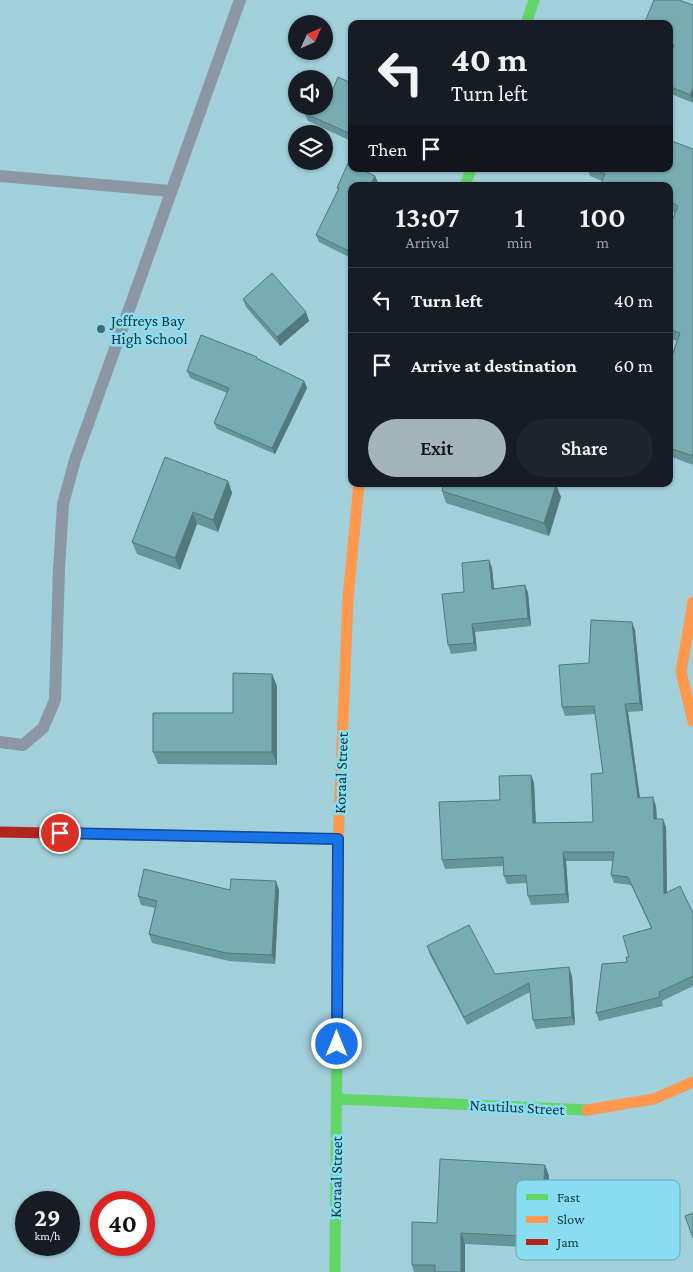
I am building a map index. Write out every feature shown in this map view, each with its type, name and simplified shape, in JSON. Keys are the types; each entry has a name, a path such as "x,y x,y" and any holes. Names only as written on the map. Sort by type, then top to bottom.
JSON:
{"street":[{"path":"527,20 534,0"},
{"name":"Koraal Street","path":"335,1272 338,839 348,598 359,487"},
{"path":"693,602 681,672 693,721"},
{"path":"0,832 338,839"},
{"name":"Nautilus Street","path":"337,1100 586,1110 654,1099 693,1082"}],"lane":[{"path":"0,742 23,744 43,728 55,700 58,569 63,504 75,460 240,0"},
{"path":"0,176 170,191"}],"building":[{"path":"654,0 679,0 693,5 693,87 690,95 673,88 673,20 646,20"},
{"path":"338,77 348,82 348,133 308,115 333,115 333,89"},
{"path":"673,142 693,149 693,456 673,449 673,353 680,333 673,330 673,218 678,206 673,203 673,182 602,182 605,174 600,172 673,172"},
{"path":"348,163 348,172 366,172 375,176 372,182 348,182 348,251 316,235 339,188 337,188"},
{"path":"272,273 306,312 277,337 243,299"},
{"path":"201,335 257,357 304,381 272,448 214,423 229,388 187,371"},
{"path":"165,457 228,481 213,520 193,512 175,558 132,542"},
{"path":"443,487 555,487 544,523 442,491"},
{"path":"489,560 492,589 525,585 528,618 472,624 474,643 448,645 442,594 464,592 462,563"},
{"path":"591,620 632,622 640,703 625,704 638,798 653,797 654,819 663,819 664,894 680,886 693,913 693,976 659,992 660,997 596,1013 602,964 627,962 626,957 629,957 623,936 652,928 628,877 611,875 614,852 563,852 566,894 528,896 526,875 504,876 503,857 442,860 439,802 500,800 499,776 531,775 533,823 593,822 591,774 603,773 594,706 562,707 559,665 589,663"},
{"path":"233,673 272,674 272,752 153,752 153,713 233,713"},
{"path":"144,869 230,890 231,879 276,881 272,955 226,953 149,934 157,901 138,896"},
{"path":"469,925 495,974 569,967 572,1017 533,1020 529,983 464,1017 427,946"},
{"path":"440,1159 545,1165 544,1180 516,1180 516,1236 461,1233 461,1272 435,1272 435,1265 412,1265 412,1222 437,1223"},
{"path":"693,1213 693,1238 685,1216"}],"traffic: fast":[{"path":"527,20 534,0"},
{"path":"466,182 470,172"},
{"path":"335,1272 337,1028"},
{"path":"337,1099 587,1110"}],"traffic: slow":[{"path":"338,845 348,598 359,487"},
{"path":"693,602 681,672 693,721"},
{"path":"587,1110 654,1099 693,1082"}],"traffic: jam":[{"path":"0,832 338,839"},
{"path":"337,1028 338,845"}],"place":[{"name":"Jeffreys Bay High School","path":"101,329"}],"route":[{"path":"60,833 338,839 337,1044"}]}
